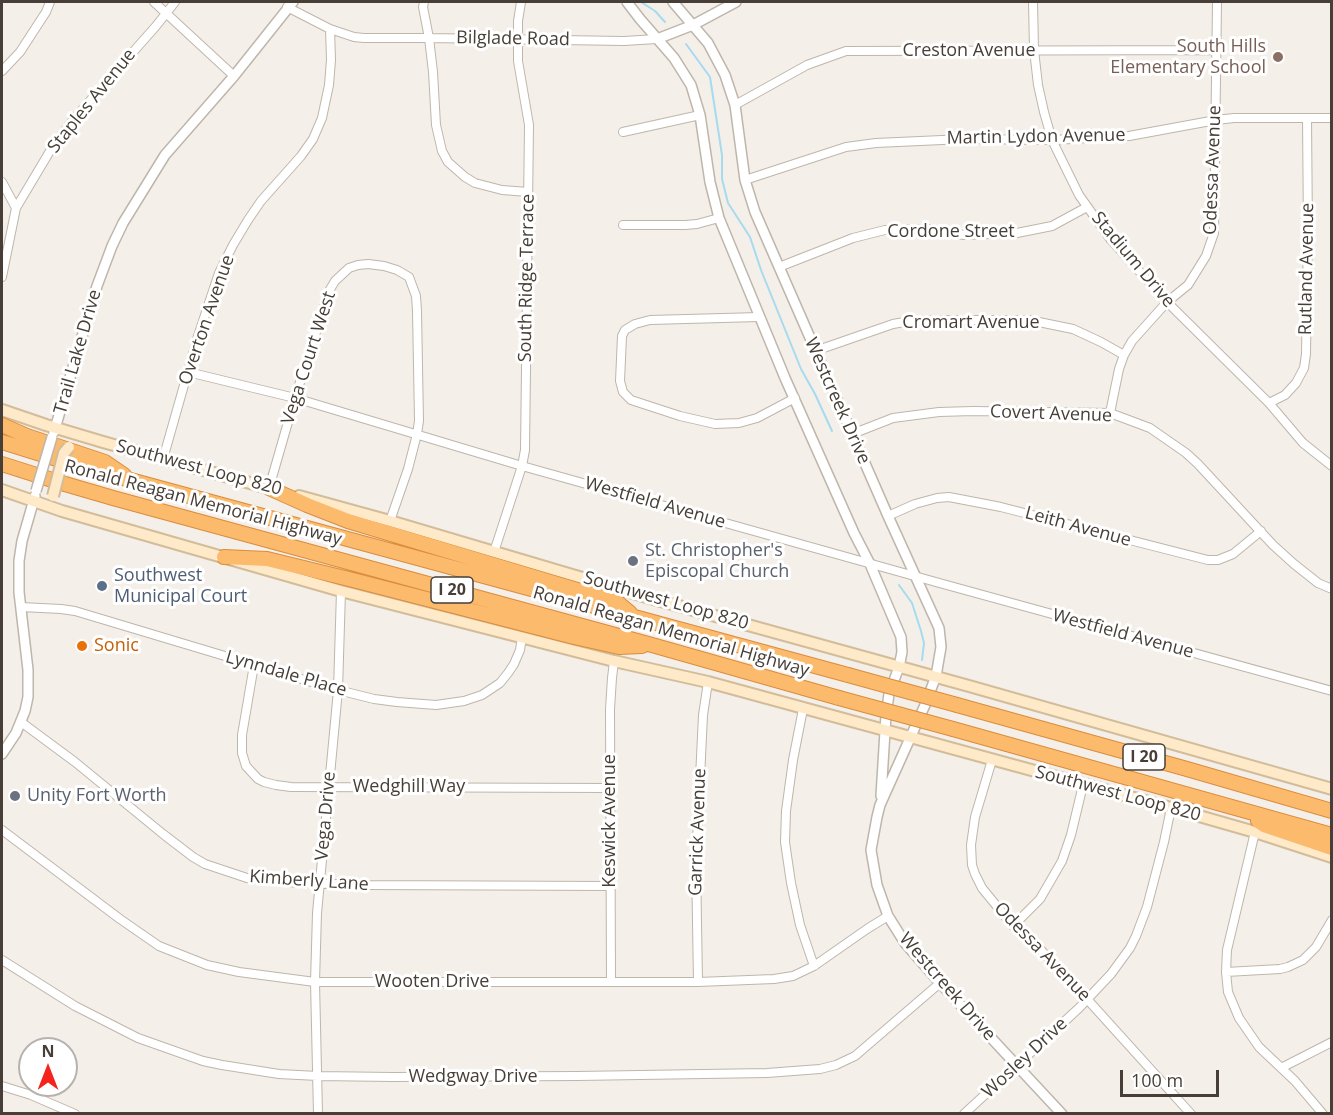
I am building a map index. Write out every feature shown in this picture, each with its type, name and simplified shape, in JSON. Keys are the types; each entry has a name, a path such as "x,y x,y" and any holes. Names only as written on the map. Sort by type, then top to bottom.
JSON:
{"highway":[{"path":"2,425 27,436 105,462 134,481"},
{"name":"Ronald Reagan Memorial Highway","path":"2,442 61,461 1154,759 1332,811"},
{"name":"Ronald Reagan Memorial Highway","path":"2,464 113,498 652,645 1332,835"},
{"path":"269,488 307,506 348,521 618,603 637,618"},
{"path":"224,557 267,560 620,647 652,645"},
{"path":"1242,810 1264,825 1332,848"}],"main road":[{"name":"Southwest Loop 820","path":"2,410 54,433 103,442 390,521 650,598 936,676 1332,789"},
{"path":"62,511 52,496 64,453 69,447 79,444 103,442"},
{"name":"Southwest Loop 820","path":"2,490 35,496 62,511 341,591 614,661 708,682 1171,808 1332,857"}],"street":[{"path":"2,71 20,52 50,2"},
{"path":"154,2 234,76"},
{"name":"Staples Avenue","path":"2,277 16,208 53,146 175,2"},
{"path":"424,2 436,125 442,152 448,162 465,177 476,183 502,190 528,192"},
{"name":"South Ridge Terrace","path":"494,552 525,450 528,125 519,72 518,14 521,2"},
{"name":"Westcreek Drive","path":"627,2 674,58 687,77 694,93 719,218 759,317 901,637 902,652 899,667 889,694 880,805 871,850 877,885 888,916 905,943 940,983 1062,1113"},
{"name":"Westcreek Drive","path":"673,2 708,43 720,64 735,105 745,180 754,213 939,628 941,647 936,676 880,805"},
{"name":"Bilglade Road","path":"290,4 330,29 354,37 624,41 657,39 693,25 736,2"},
{"name":"Stadium Drive","path":"1033,2 1034,50 1044,112 1052,140 1064,167 1087,207 1111,240 1167,302 1269,403 1303,443 1332,466"},
{"name":"Odessa Avenue","path":"1110,413 1119,369 1132,341 1167,302 1188,285 1206,256 1214,233 1216,2"},
{"name":"Trail Lake Drive","path":"2,754 16,733 28,698 29,685 19,561 22,542 97,286 112,246 123,223 165,155 234,76 290,4"},
{"name":"Overton Avenue","path":"163,459 207,306 219,273 233,245 261,201 301,156 313,139 322,118 329,85 330,29"},
{"name":"Creston Avenue","path":"735,105 807,65 846,51 1216,50"},
{"path":"623,132 700,115"},
{"name":"Martin Lydon Avenue","path":"745,180 846,147 876,143 964,139 1052,140 1130,136 1234,118 1332,118"},
{"name":"Rutland Avenue","path":"1269,403 1285,395 1296,383 1304,368 1306,354 1307,118"},
{"path":"2,182 16,208"},
{"name":"Cordone Street","path":"779,267 853,238 885,230 931,229 964,235 1017,233 1052,226 1087,207"},
{"path":"623,225 685,225 719,218"},
{"name":"Vega Court West","path":"269,488 322,310 335,281 349,267 368,264 384,266 409,277 416,296 417,434"},
{"path":"759,317 650,320 635,324 625,330 622,336 620,381 623,392 631,400 680,416 715,424 739,423 757,418 795,398"},
{"name":"Cromart Avenue","path":"815,351 893,324 910,321 1029,320 1073,329 1124,355"},
{"name":"Westfield Avenue","path":"188,372 295,398 522,466 1332,691"},
{"name":"Covert Avenue","path":"852,434 893,418 939,412 1110,413 1150,428 1181,449 1198,464 1273,545 1318,583 1332,589"},
{"path":"390,521 417,434"},
{"name":"Leith Avenue","path":"888,516 915,504 949,497 1001,507 1208,560 1218,560 1233,554 1262,531"},
{"name":"Vega Drive","path":"318,1113 315,982 319,884 338,690 341,591"},
{"name":"Lynndale Place","path":"21,607 75,611 338,690 374,699 436,705 464,701 482,695 500,683 520,650 522,637"},
{"name":"Keswick Avenue","path":"611,982 610,709 614,661"},
{"name":"Wedghill Way","path":"254,665 242,735 242,753 246,766 258,779 291,787 610,788"},
{"name":"Garrick Avenue","path":"698,982 696,862 703,715 708,682"},
{"path":"803,709 786,811 785,842 800,925 814,966"},
{"name":"Kimberly Lane","path":"21,722 75,762 193,857 205,864 247,878 319,884 611,886"},
{"name":"Odessa Avenue","path":"992,760 975,817 971,845 972,865 982,888 1013,926 1040,949 1191,1113"},
{"path":"1013,926 1040,899 1062,861 1083,785"},
{"name":"Wosley Drive","path":"964,1113 1087,999 1111,974 1130,948 1147,907 1171,808"},
{"name":"Wooten Drive","path":"2,830 120,920 159,946 207,965 239,972 315,982 698,982 774,979 793,976 814,966 888,916"},
{"path":"1255,832 1227,950 1228,992 1239,1018 1259,1047 1323,1113"},
{"path":"1226,972 1288,967 1302,960 1316,947 1332,920"},
{"name":"Wedgway Drive","path":"2,960 75,1006 138,1038 202,1061 279,1074 318,1076 589,1076 767,1073 820,1069 836,1065 855,1056 940,983"},
{"path":"1281,1068 1332,1042"},
{"path":"2,1086 75,1113"}],"waterway":[{"path":"641,2 655,11 665,22"},
{"path":"686,44 710,77 722,155 722,179 728,203 750,237 801,369 832,431"},
{"path":"899,585 912,603 921,631 924,643 922,660"}],"place":[{"name":"South Hills Elementary School","path":"1278,57"},
{"name":"St. Christopher's Episcopal Church","path":"633,561"},
{"name":"Southwest Municipal Court","path":"102,586"},
{"name":"Sonic","path":"82,646"},
{"name":"Unity Fort Worth","path":"15,796"}]}
